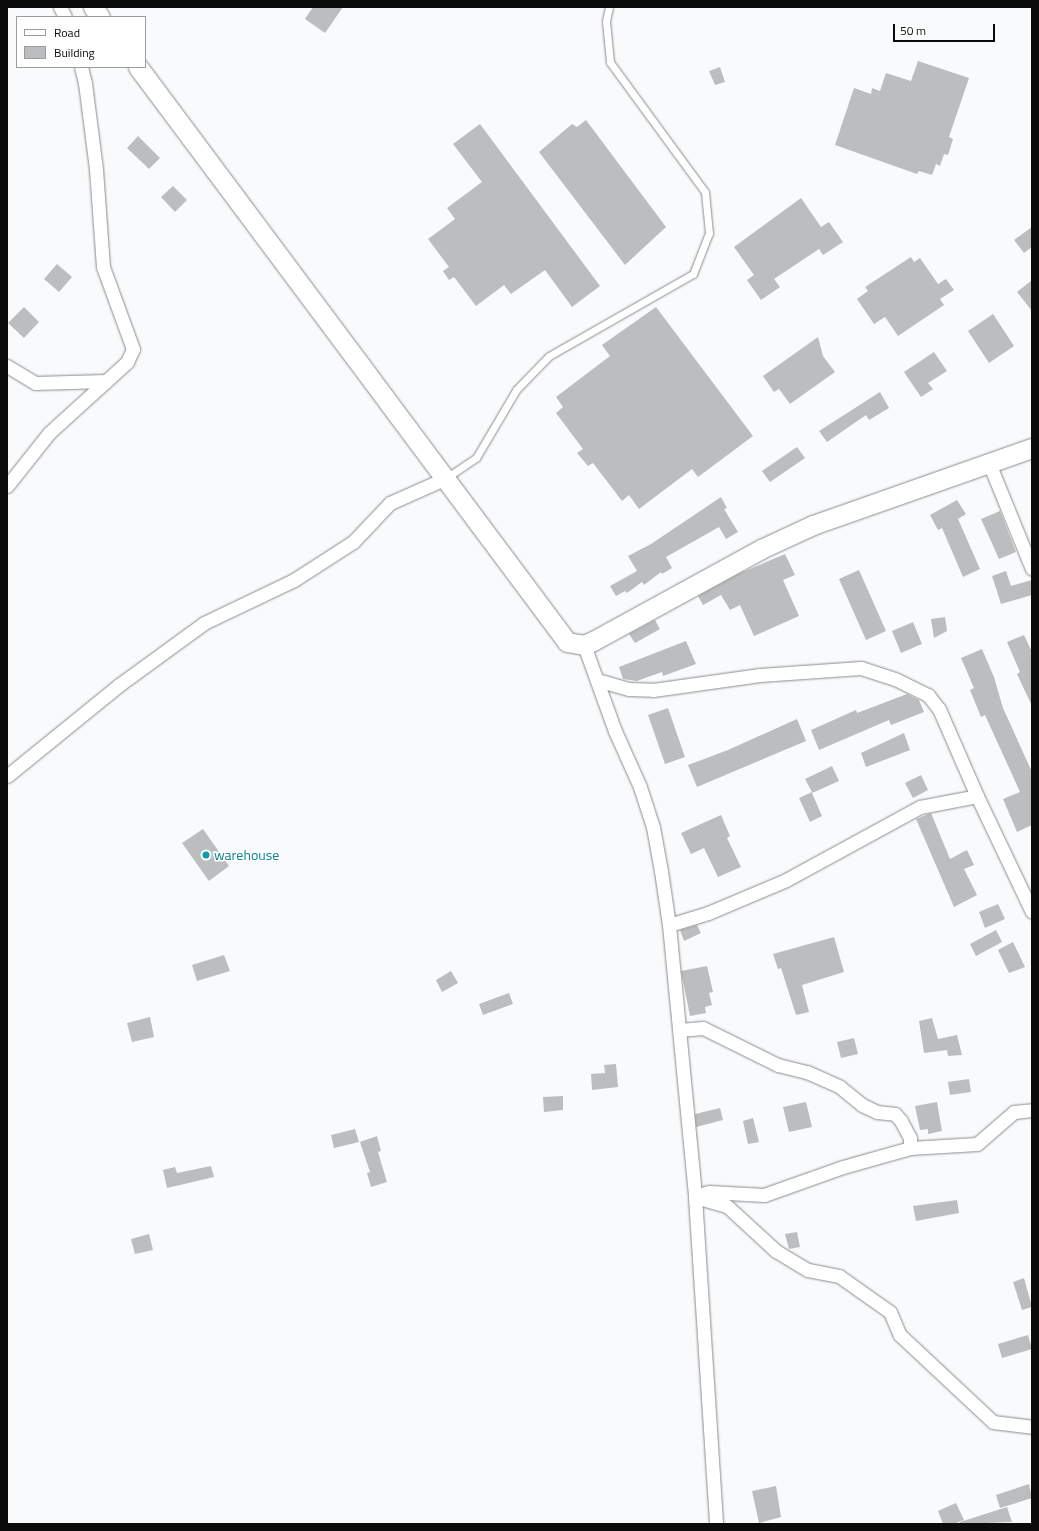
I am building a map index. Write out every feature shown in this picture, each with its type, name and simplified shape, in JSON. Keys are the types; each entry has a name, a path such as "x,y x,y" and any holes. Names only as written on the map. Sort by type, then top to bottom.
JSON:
{"street":[{"path":"60,7 64,16"},
{"path":"93,7 99,16"},
{"path":"7,486 49,433 127,362 133,349 103,268 96,176 85,83 81,68"},
{"path":"139,68 566,642 584,645 761,549 813,525 1032,448"},
{"path":"7,366 35,383 106,381"},
{"path":"989,463 1032,569"},
{"path":"7,776 119,685 204,623 294,580 353,542 390,503 444,479"},
{"path":"584,645 653,827 669,925 695,1196 716,1524"},
{"path":"598,680 629,689 653,690 760,675 861,668 895,679 928,695 939,709 977,796 1032,912"},
{"path":"669,925 708,913 786,880 920,807 977,796"},
{"path":"679,1030 703,1028 778,1065 807,1072 833,1084 862,1105 877,1112 895,1114 901,1120 910,1138 910,1148"},
{"path":"695,1196 709,1192 764,1195 843,1167 910,1148 977,1144 1014,1112 1032,1110"},
{"path":"695,1196 727,1206 776,1251 808,1270 839,1276 890,1312 900,1335 993,1422 1032,1427"}],"lane":[{"path":"444,479 476,458 516,390 549,356 694,274 709,233 705,192 610,62 606,21 609,7"}],"building":[{"path":"313,7 343,7 325,33 305,19"},
{"path":"918,61 969,78 949,137 953,139 948,155 944,154 940,166 936,164 932,175 919,171 917,174 835,145 854,88 871,94 872,88 880,91 886,73 911,81"},
{"path":"720,67 725,82 715,85 709,71"},
{"path":"586,120 666,227 625,265 539,152 572,124 577,127"},
{"path":"480,124 600,286 572,307 545,270 511,294 504,285 476,306 454,277 449,280 443,271 449,267 428,239 455,219 447,208 482,182 453,144"},
{"path":"138,136 160,158 149,169 127,148"},
{"path":"173,186 187,200 175,212 161,197"},
{"path":"801,198 821,227 829,222 843,242 823,255 819,249 774,279 780,287 761,300 747,280 754,275 734,247"},
{"path":"1032,227 1032,247 1024,253 1014,240"},
{"path":"911,257 914,262 920,258 938,284 946,279 954,290 940,299 944,305 898,336 885,317 874,324 857,299 868,291 865,287"},
{"path":"57,264 72,277 59,292 44,279"},
{"path":"1032,280 1032,311 1017,292"},
{"path":"24,307 39,322 24,338 8,323"},
{"path":"656,307 753,436 698,477 692,469 639,509 629,495 622,501 593,463 588,466 577,453 583,449 556,413 563,407 556,397 610,356 602,345"},
{"path":"993,314 1014,346 989,363 968,331"},
{"path":"818,337 823,356 835,372 790,404 779,389 774,392 763,376"},
{"path":"934,352 947,371 928,383 933,389 921,397 904,372"},
{"path":"880,392 889,408 869,420 866,415 827,442 819,431"},
{"path":"797,447 805,458 770,482 762,471"},
{"path":"721,497 727,508 724,509 738,532 726,539 719,527 666,557 672,568 662,574 661,572 644,585 642,582 627,593 625,591 616,596 610,586 637,571 628,556 651,544"},
{"path":"957,500 966,514 958,519 980,569 963,577 942,528 938,530 930,515"},
{"path":"1000,511 1016,552 999,559 981,519"},
{"path":"785,554 795,575 783,580 799,616 754,636 740,605 730,610 721,595 703,605 698,596 738,574"},
{"path":"859,570 886,631 866,640 839,579"},
{"path":"1006,571 1011,586 1032,580 1032,595 1001,604 992,576"},
{"path":"945,617 947,631 934,638 931,619"},
{"path":"655,620 660,629 635,643 629,634"},
{"path":"913,622 922,644 901,653 892,631"},
{"path":"1024,635 1032,652 1032,706 1017,674 1020,672 1007,642"},
{"path":"686,641 696,664 663,676 662,672 637,681 623,679 619,667"},
{"path":"982,649 994,677 1003,708 1032,772 1032,825 1017,832 1003,799 1020,792 985,715 981,717 970,690 974,688 961,658"},
{"path":"907,694 919,700 924,712 891,725 889,720 819,750 811,730 856,710 857,713"},
{"path":"668,708 685,757 665,764 648,715"},
{"path":"797,719 806,741 697,787 688,765 728,750"},
{"path":"904,733 910,750 866,767 861,753"},
{"path":"832,766 839,781 812,793 822,816 810,822 799,798 812,792 805,779"},
{"path":"921,775 928,790 913,798 905,783"},
{"path":"931,813 950,859 967,850 974,865 964,869 977,895 954,907 916,819"},
{"path":"721,815 730,836 727,838 741,867 718,877 704,848 691,854 681,833"},
{"name":"warehouse","path":"203,829 229,866 209,881 182,843"},
{"path":"998,904 1005,919 985,928 979,912"},
{"path":"697,925 701,933 684,941 680,930"},
{"path":"996,930 1002,942 976,956 970,944"},
{"path":"834,937 844,972 802,985 809,1012 796,1015 781,968 778,969 773,954"},
{"path":"1013,942 1025,967 1009,973 998,950"},
{"path":"224,955 230,971 197,981 192,965"},
{"path":"707,966 713,992 709,993 712,1005 705,1007 706,1013 690,1016 681,971"},
{"path":"451,971 458,983 442,992 436,980"},
{"path":"509,993 513,1004 483,1015 479,1004"},
{"path":"150,1017 154,1037 132,1042 127,1023"},
{"path":"932,1018 938,1039 957,1035 962,1055 948,1056 947,1050 924,1053 919,1021"},
{"path":"854,1038 858,1054 841,1058 837,1042"},
{"path":"616,1064 618,1087 592,1090 591,1074 605,1073 604,1065"},
{"path":"969,1079 971,1092 950,1095 948,1082"},
{"path":"563,1096 563,1110 544,1112 543,1097"},
{"path":"806,1102 812,1127 789,1132 783,1107"},
{"path":"937,1102 942,1131 928,1134 928,1129 920,1130 915,1106"},
{"path":"720,1108 723,1120 696,1127 695,1114"},
{"path":"753,1118 759,1142 748,1144 743,1121"},
{"path":"355,1129 359,1142 334,1148 331,1135"},
{"path":"377,1136 381,1151 378,1152 387,1182 371,1187 367,1173 370,1172 360,1142"},
{"path":"211,1166 214,1177 167,1188 163,1170 175,1167 177,1173"},
{"path":"957,1200 959,1213 916,1221 913,1206"},
{"path":"797,1232 800,1247 789,1249 785,1234"},
{"path":"149,1234 153,1250 135,1254 131,1239"},
{"path":"1024,1278 1032,1307 1022,1310 1013,1282"},
{"path":"1028,1335 1032,1349 1002,1358 998,1344"},
{"path":"1029,1484 1032,1498 1000,1508 996,1495"},
{"path":"776,1486 781,1517 759,1523 752,1491"},
{"path":"956,1503 964,1520 954,1524 943,1524 938,1511"},
{"path":"1007,1507 1012,1522 960,1524 960,1522"}],"place":[{"name":"warehouse","path":"206,855"}]}
